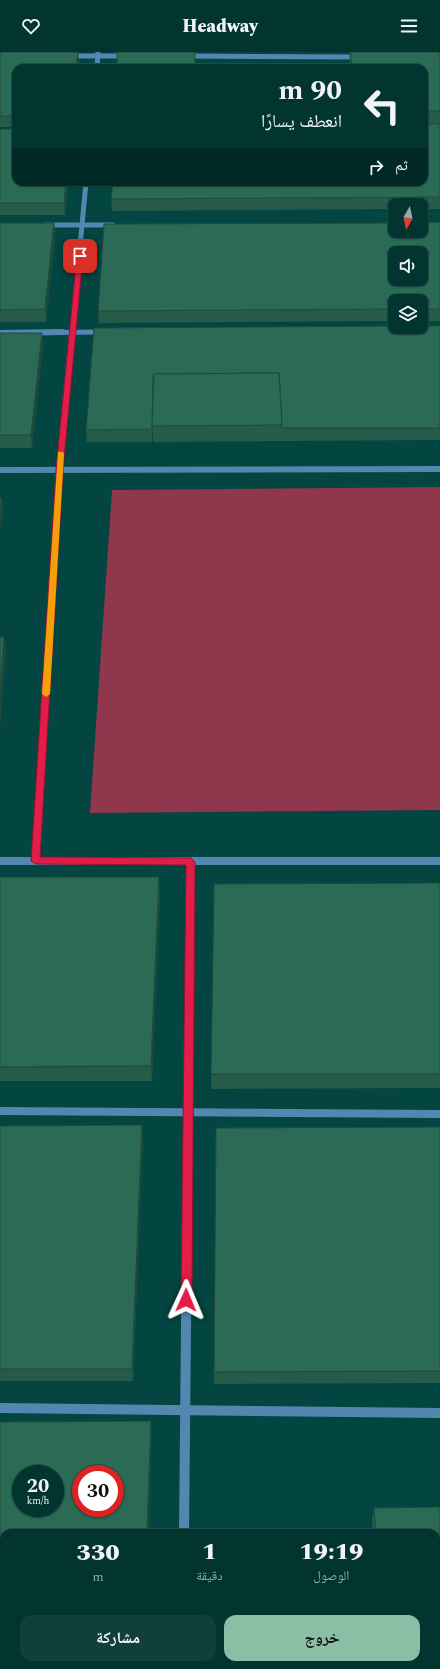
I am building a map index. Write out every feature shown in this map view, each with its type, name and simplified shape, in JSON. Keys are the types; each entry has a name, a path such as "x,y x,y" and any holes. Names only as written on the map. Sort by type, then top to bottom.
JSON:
{"street":[{"path":"60,56 98,54 130,56"},
{"path":"97,64 98,54"},
{"path":"178,56 368,57"},
{"path":"36,861 59,470 86,186"},
{"path":"38,225 122,225"},
{"path":"0,333 111,332"},
{"path":"0,470 440,469"},
{"path":"0,861 440,861"},
{"path":"184,1529 191,862"},
{"path":"0,1111 440,1114"},
{"path":"0,1408 440,1413"}],"shaded area":[{"path":"440,487 440,810 90,813 112,490"}],"building":[{"path":"0,52 78,52 76,64 12,64 12,116 0,116"},
{"path":"117,52 195,52 195,64 117,64"},
{"path":"350,52 440,52 440,111 428,111 428,64 352,64"},
{"path":"428,124 440,124 440,197 111,199 113,186 428,186"},
{"path":"0,129 12,129 12,186 66,186 64,203 0,203"},
{"path":"440,222 440,309 428,309 428,294 388,294 388,309 98,311 104,224 388,223 388,238 428,238 428,223"},
{"path":"0,223 54,223 45,309 0,310"},
{"path":"388,326 388,334 428,334 428,326 440,326 440,428 282,428 279,373 154,374 152,429 86,430 94,328"},
{"path":"0,333 42,333 31,435 0,435"},
{"path":"279,373 282,425 152,426 154,374"},
{"path":"0,498 2,498 0,509"},
{"path":"0,637 4,637 0,693"},
{"path":"0,877 159,877 151,1066 0,1067"},
{"path":"440,883 440,1074 211,1074 214,884"},
{"path":"142,1125 132,1369 0,1369 0,1126"},
{"path":"440,1127 440,1371 214,1372 216,1128"},
{"path":"151,1421 147,1529 0,1529 0,1422"},
{"path":"440,1507 440,1529 376,1529 374,1508"}],"slow traffic":[{"path":"46,694 61,454"}],"route":[{"path":"80,256 59,470 36,861 191,862 186,1300"}]}
